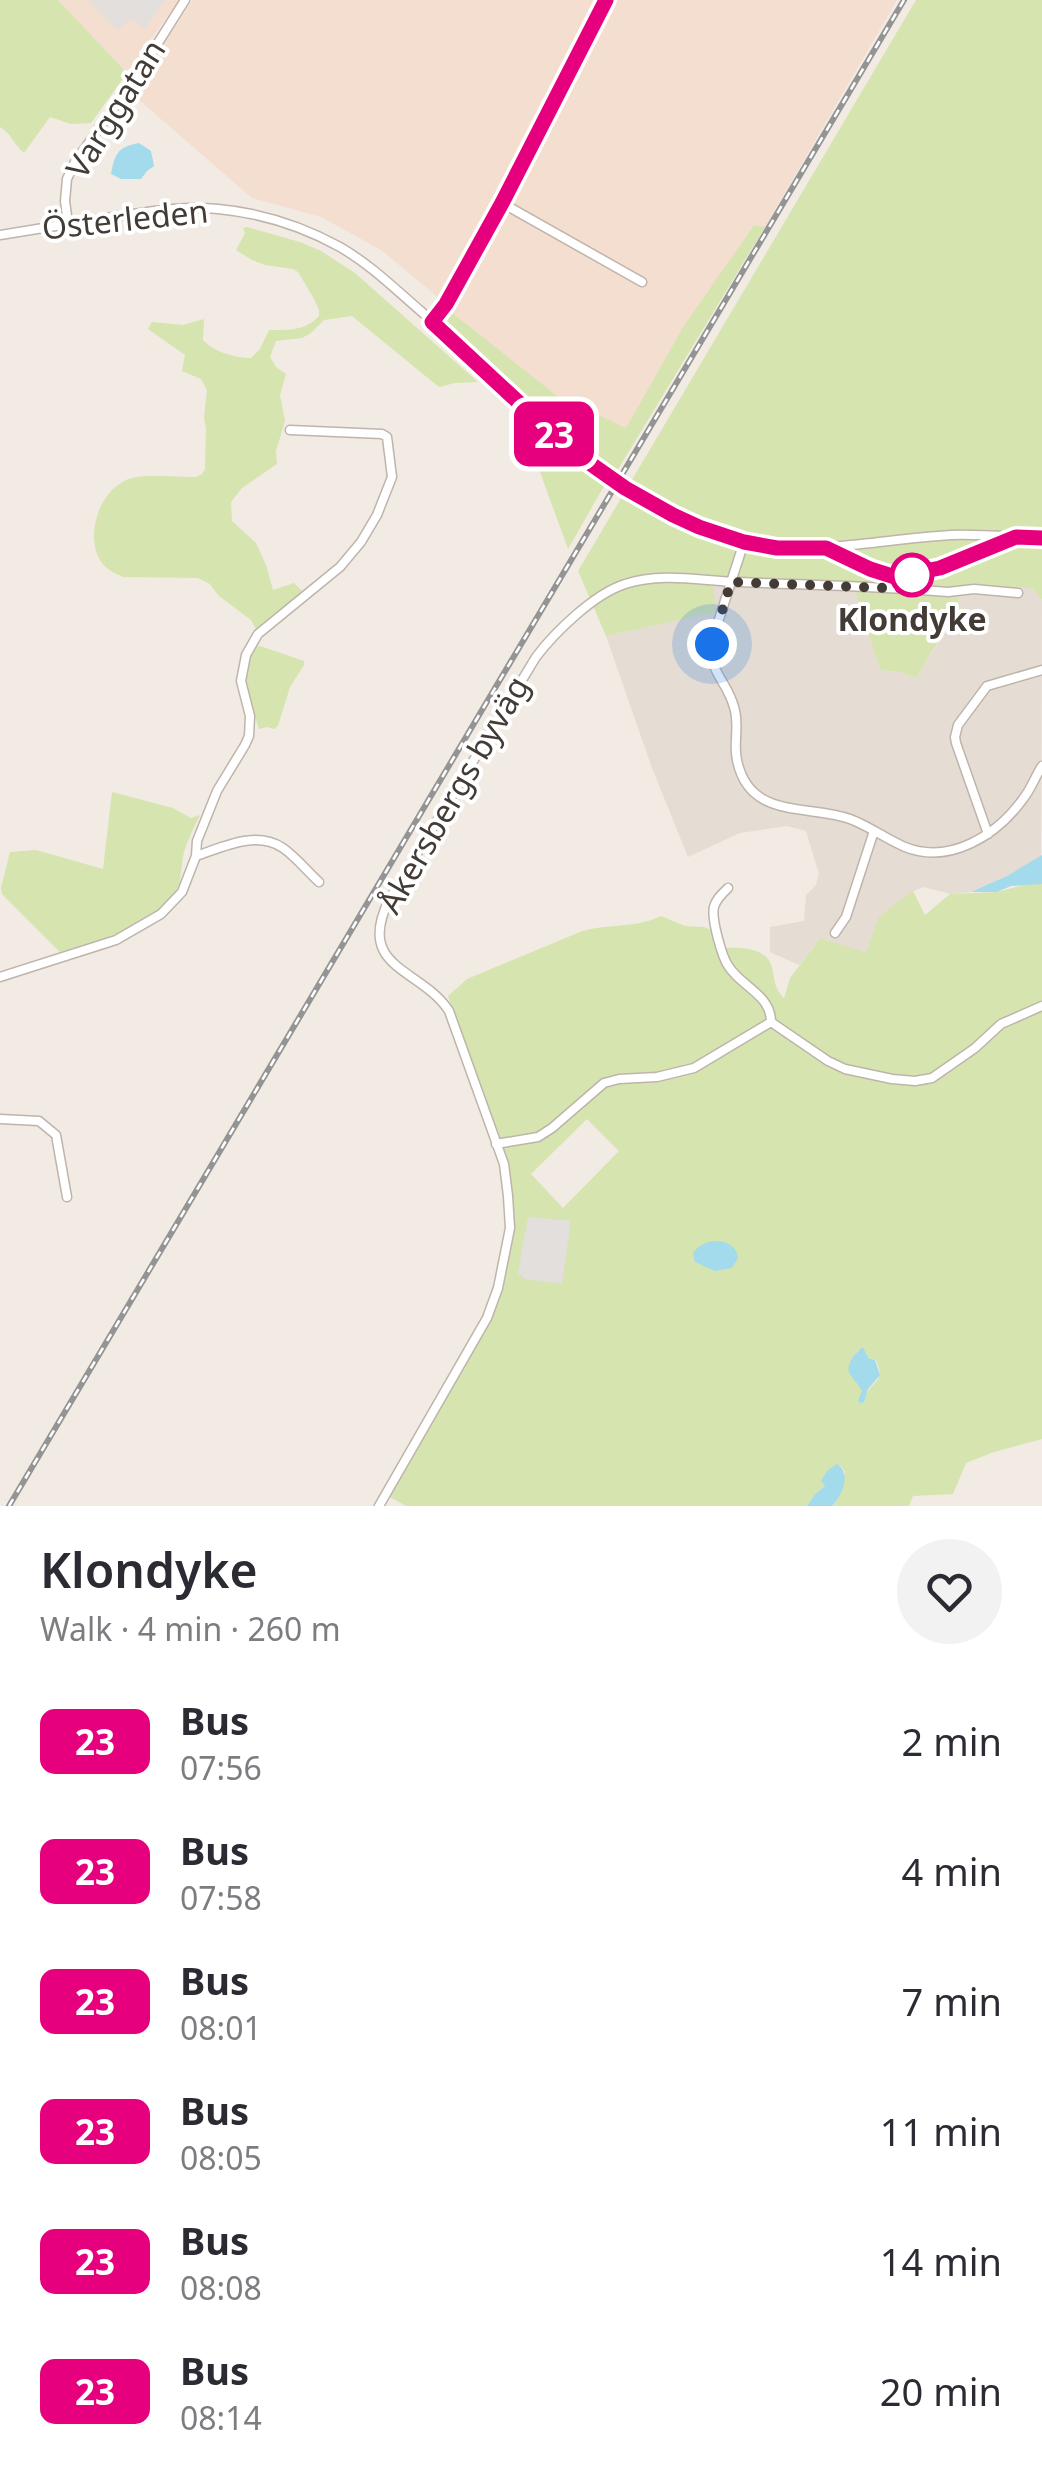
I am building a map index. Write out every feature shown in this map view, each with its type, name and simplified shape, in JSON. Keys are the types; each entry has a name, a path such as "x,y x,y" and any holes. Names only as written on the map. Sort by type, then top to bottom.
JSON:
{"street":[{"name":"Varggatan","path":"68,224 66,179 185,0"},
{"path":"432,322 502,203 606,0"},
{"path":"502,203 642,282"},
{"name":"Österleden","path":"0,235 145,212 198,208 276,220 317,236 374,270 544,426 604,474 699,527 777,548 810,549 949,536 1042,538"},
{"path":"0,977 134,932 161,914 182,892 217,791 249,736 250,716 240,680 251,644 352,555 378,514 392,477 387,437 382,434 290,430"},
{"path":"744,542 711,656 736,711 736,757 756,794 784,809 830,813 906,847 941,852 962,848 988,834 1024,798 1042,766"},
{"name":"Åkersbergs byväg","path":"379,1506 487,1318 498,1288 510,1222 504,1164 449,1011 438,996 387,957 378,932 382,913 527,670 554,636 598,597 622,585 648,579 1018,593"},
{"path":"988,834 956,743 956,732 986,686 1042,670"},
{"path":"836,933 846,917 874,831"},
{"path":"196,856 224,845 264,840 282,847 319,882"},
{"path":"728,888 715,902 712,913 726,960 736,976 765,1002 770,1022"},
{"path":"770,1022 844,1068 915,1081 932,1078 1002,1024 1042,1006"},
{"path":"496,1144 538,1137 604,1083 694,1068 770,1022"},
{"path":"0,1119 39,1120 56,1136 67,1197"}],"shaded area":[{"path":"58,0 179,0 127,73"},
{"path":"88,0 165,0 145,29 131,19 117,30"},
{"path":"193,0 597,0 496,200 440,299 381,250 321,217 252,198 131,93"},
{"path":"612,0 897,0 765,227 754,225 683,327 626,428 556,395 450,311 505,214"},
{"path":"712,583 856,590 880,670 916,678 949,626 966,625 956,593 974,586 1032,588 1042,600 1041,857 971,892 950,894 924,887 911,892 880,917 866,954 820,938 799,965 770,952 770,927 804,921 806,895 816,885 819,874 806,831 787,826 740,833 688,857 606,636 715,612"},
{"path":"528,1217 571,1221 562,1284 525,1279 518,1273"}],"green space":[{"path":"0,0 58,0 127,73 91,123 71,124 50,117 24,153 0,127"},
{"path":"916,0 1042,0 1042,600 1032,588 974,586 956,594 967,626 948,626 916,678 880,670 855,590 713,583 716,612 606,636 578,571"},
{"path":"754,225 765,227 617,471 606,467 449,331 445,321 450,311 556,395 626,428 683,327"},
{"path":"243,228 300,242 355,273 478,382 439,387 352,316 324,320 302,338 276,341 270,357 286,374 280,395 285,421 276,451 277,464 242,488 231,502 232,521 256,543 273,590 294,583 304,593 256,629 251,620 198,578 123,577 115,573 103,564 94,541 103,502 121,483 146,476 196,477 205,469 207,390 201,379 182,371 185,355 148,329 152,322 183,325 204,319 203,340 225,354 251,358 269,330 302,327 319,316 298,272 265,265 236,250 245,233"},
{"path":"527,436 543,436 604,486 568,549"},
{"path":"260,646 304,661 274,729 259,729 247,689 249,659 253,648"},
{"path":"112,792 173,808 191,818 200,815 184,852 179,886 168,903 141,923 60,952 2,894 10,852 36,850 103,869"},
{"path":"1042,884 1042,1439 966,1463 953,1494 913,1496 909,1506 832,1506 845,1472 840,1465 807,1506 406,1506 390,1497 497,1306 514,1226 506,1164 448,996 467,979 580,932 661,916 713,931 727,960 725,948 746,949 765,956 784,998 790,978 820,938 866,953 879,917 913,891 925,915 950,894 997,892","holes":["587,1119 619,1151 563,1208 531,1174","858,1350 876,1360 879,1368 878,1378 865,1399 849,1371"]}],"water":[{"path":"139,143 151,151 154,166 141,179 121,179 111,174 118,152"},
{"path":"1042,855 1042,884 971,892 1007,876"},
{"path":"719,1241 736,1251 738,1258 732,1268 715,1271 695,1262 693,1253 698,1247"},
{"path":"863,1347 868,1358 875,1360 880,1375 860,1403 862,1391 848,1369"},
{"path":"837,1464 845,1479 836,1502 832,1506 807,1506 825,1486 821,1481 827,1471"}],"railway":[{"path":"9,1506 904,0"}],"bus line":[{"name":"23","path":"606,0 502,203 432,322 588,462 625,488 699,527 777,548 826,548 895,577 940,568 1016,537 1042,538"}],"place":[{"name":"Klondyke","path":"912,575"}],"route":[{"path":"712,644 731,582 911,589 912,575"}]}
